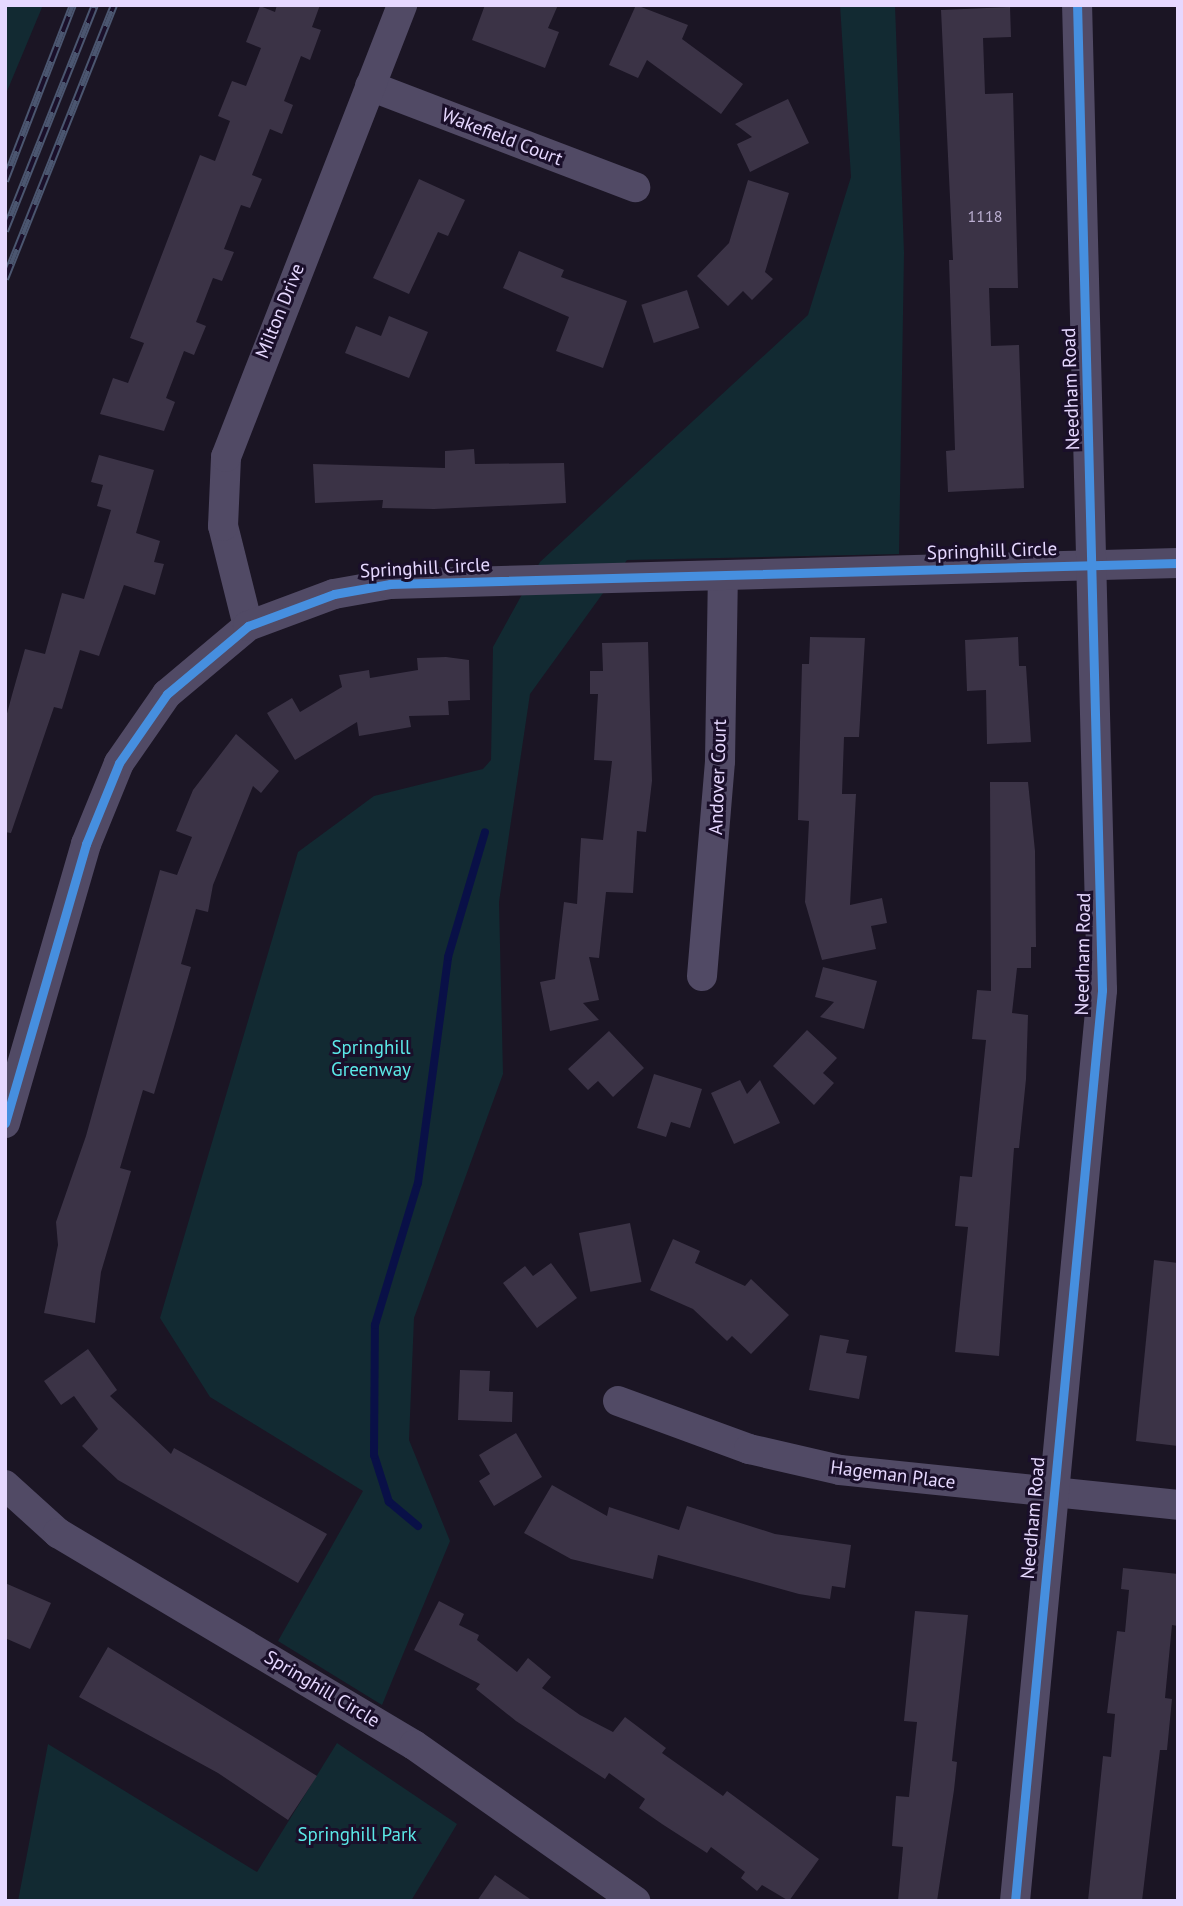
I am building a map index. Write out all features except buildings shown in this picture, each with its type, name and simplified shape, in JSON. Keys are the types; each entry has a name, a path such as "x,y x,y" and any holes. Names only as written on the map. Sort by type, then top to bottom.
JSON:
{"street":[{"name":"Milton Drive","path":"248,626 223,526 226,457 402,5"},
{"name":"Needham Road","path":"1015,1901 1101,990 1094,566 1077,5"},
{"name":"Wakefield Court","path":"370,86 635,187"},
{"name":"Springhill Circle","path":"5,1123 86,844 119,763 174,685 248,626 334,594 390,584 1178,563"},
{"name":"Andover Court","path":"702,976 717,817 723,577"},
{"name":"Hageman Place","path":"618,1401 749,1449 840,1470 1178,1505"},
{"name":"Springhill Circle","path":"5,1485 58,1533 403,1738 635,1901"}],"green space":[{"path":"5,5 43,5 5,96"},
{"name":"Springhill Greenway","path":"840,5 895,5 904,253 899,554 627,560 530,694 499,902 503,1074 414,1318 409,1440 450,1541 382,1705 278,1641 363,1491 210,1397 160,1318 298,852 374,796 483,769 491,760 493,647 540,562 808,315 851,177"},
{"name":"Springhill Park","path":"337,1743 457,1824 411,1901 18,1901 48,1744 257,1872"}],"waterway":[{"path":"418,1526 389,1502 374,1455 375,1325 418,1183 448,957 485,832"}],"railway":[{"path":"5,181 73,5"},
{"path":"5,231 95,5"},
{"path":"5,279 114,5"}],"cycle path":[{"path":"1015,1901 1102,990 1077,5"},
{"path":"5,1123 86,844 119,763 167,694 248,626 334,594 390,584 1178,563"}]}
